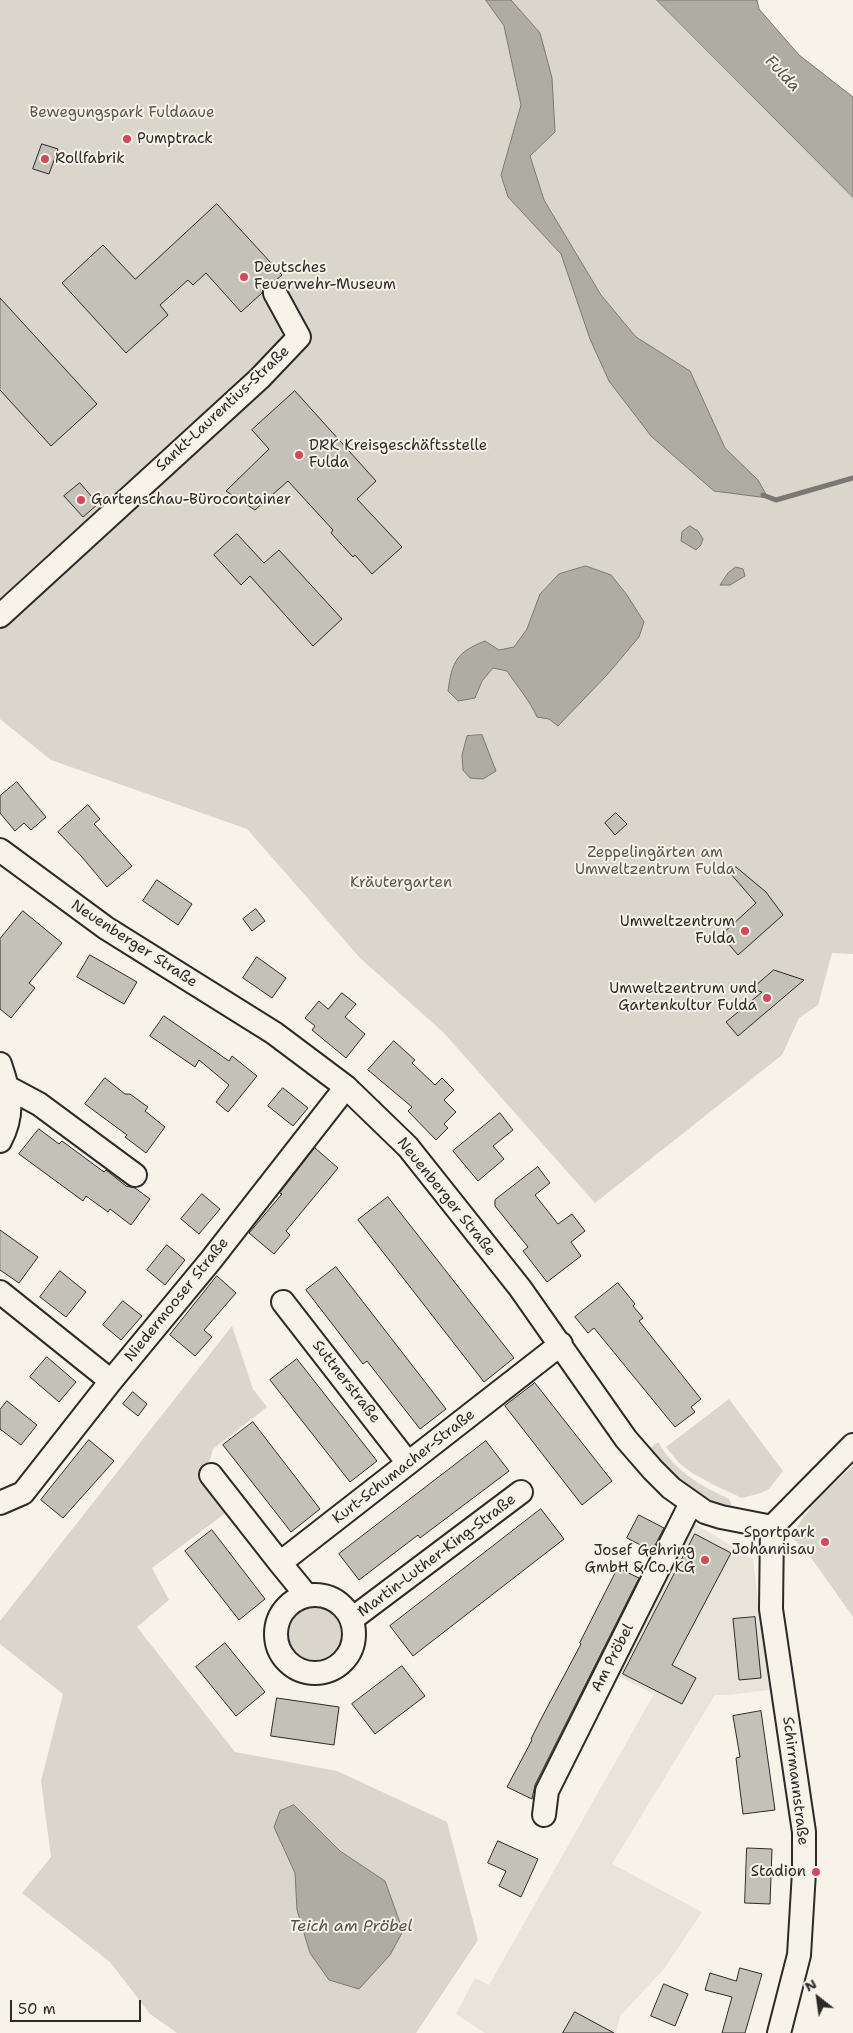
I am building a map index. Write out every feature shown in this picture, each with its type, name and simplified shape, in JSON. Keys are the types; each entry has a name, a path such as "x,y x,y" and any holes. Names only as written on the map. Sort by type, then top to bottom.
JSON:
{"street":[{"name":"Sankt-Laurentius-Straße","path":"0,616 260,378 299,338 275,293"},
{"name":"Neuenberger Straße","path":"0,850 106,928 274,1033 346,1087 408,1147 520,1288 626,1439 659,1476 691,1503 705,1512 772,1528"},
{"path":"0,1064 8,1088 8,1126 0,1141"},
{"name":"Niedermooser Straße","path":"0,1503 23,1493 111,1381 211,1260 346,1087"},
{"path":"8,1088 39,1104 135,1175"},
{"path":"0,1292 111,1381"},
{"name":"Suttnerstraße","path":"283,1302 408,1463"},
{"name":"Kurt-Schumacher-Straße","path":"280,1564 561,1344"},
{"path":"772,1528 853,1445"},
{"path":"210,1475 307,1596"},
{"name":"Martin-Luther-King-Straße","path":"352,1619 521,1492"},
{"name":"Am Pröbel","path":"544,1816 547,1791 691,1503"},
{"name":"Schirrmannstraße","path":"772,1528 771,1609 804,1832 804,1872 799,1954 779,2033"},
{"path":"318,1595 334,1600 346,1610 352,1619 355,1632 353,1645 348,1657 338,1666 326,1672 313,1674 300,1671 289,1664 281,1654 276,1641 276,1628 280,1617 296,1600 318,1595"}],"shaded area":[{"path":"694,1523 753,1559 769,1690 715,1695 612,1864 702,1912 664,1969 620,2016 616,2033 485,2033 456,2014 475,1978 489,1985 654,1694 618,1676"}],"green space":[{"path":"0,0 486,0 504,26 521,105 501,175 508,197 561,254 590,339 714,491 767,497 725,448 690,371 636,337 601,295 544,200 530,156 555,132 540,33 511,0 657,0 853,197 853,954 832,953 818,1005 799,1018 782,1055 595,1203 443,1032 360,958 247,829 51,760 0,719"},
{"path":"232,1326 253,1389 267,1407 213,1449 204,1480 227,1512 152,1568 169,1600 137,1627 235,1752 337,1771 447,1822 478,1940 416,2033 177,2033 150,2014 110,1962 22,1893 51,1857 41,1781 63,1694 0,1644 0,1621","holes":["294,1805 340,1851 385,1881 297,1910"]},
{"path":"729,1399 783,1471 769,1489 742,1498 692,1473 679,1463 666,1447"},
{"path":"658,1442 680,1469 698,1482 729,1499 731,1508 717,1505 694,1494 647,1451"},
{"name":"Sportpark Johannisau","path":"853,1466 853,1617 807,1552 791,1537 804,1516 819,1498"},
{"path":"308,1602 320,1602 336,1610 342,1620 344,1632 342,1644 336,1654 320,1662 308,1662 292,1654 284,1638 284,1626 292,1610"}],"water":[{"path":"486,0 511,0 540,33 552,78 555,132 530,156 544,200 601,295 636,337 690,371 725,448 758,480 768,498 714,491 651,436 609,381 590,339 561,254 508,197 501,175 521,105 504,26"},
{"name":"Fulda","path":"657,0 757,0 759,9 799,55 853,97 853,197"},
{"path":"690,526 698,531 703,539 701,545 696,550 681,541 682,532"},
{"path":"586,566 611,575 627,595 644,622 639,637 607,675 558,726 549,719 537,717 507,671 493,668 482,681 475,698 458,701 448,691 454,665 462,654 485,641 499,650 514,647 527,629 540,594 559,574"},
{"path":"736,567 743,569 745,576 730,585 720,585 728,573"},
{"path":"482,735 496,771 483,779 470,778 463,770 462,755 467,736"},
{"name":"Teich am Pröbel","path":"294,1805 340,1851 385,1881 403,1931 390,1955 359,1989 329,1980 310,1953 297,1910 295,1873 274,1827 280,1811"}],"building":[{"name":"Rollfabrik","path":"42,144 58,149 49,174 33,169"},
{"name":"Deutsches Feuerwehr-Museum","path":"217,204 282,275 276,280 268,282 262,293 241,312 206,273 193,285 188,280 160,305 168,315 126,353 62,283 103,245 135,279"},
{"path":"0,298 97,404 51,446 0,390"},
{"path":"295,391 376,481 357,499 402,547 372,574 331,533 333,530 288,481 255,510 226,491 269,449 252,430"},
{"name":"Gartenschau-Bürocontainer","path":"80,483 98,504 83,517 64,496"},
{"path":"237,534 264,563 279,550 342,619 313,646 250,576 241,585 214,555"},
{"path":"17,782 46,817 31,830 24,823 15,831 0,813 0,796"},
{"path":"88,805 100,819 94,824 132,866 107,887 58,832"},
{"path":"616,813 627,824 615,835 605,823"},
{"path":"736,867 766,892 783,915 738,955 721,935 756,903 730,873"},
{"path":"157,880 192,904 178,925 143,901"},
{"path":"256,909 265,921 252,931 243,919"},
{"path":"23,911 62,943 29,983 35,988 11,1018 0,1009 0,939"},
{"path":"90,955 137,982 124,1004 77,977"},
{"path":"257,957 286,978 272,998 243,978"},
{"name":"Umweltzentrum und Gartenkultur Fulda","path":"774,970 804,980 738,1036 726,1022 762,992 752,989"},
{"path":"342,993 356,1004 345,1017 365,1034 346,1058 312,1030 315,1026 305,1018 319,1001 328,1009"},
{"path":"164,1016 229,1061 232,1056 257,1076 228,1112 216,1102 229,1085 199,1060 195,1067 150,1036"},
{"path":"394,1041 415,1060 412,1063 435,1085 442,1078 454,1090 444,1100 456,1112 444,1124 448,1128 436,1140 408,1111 412,1107 368,1070"},
{"path":"105,1078 125,1094 130,1094 148,1107 145,1111 165,1127 146,1153 125,1137 127,1135 85,1104"},
{"path":"283,1088 308,1108 293,1126 268,1106"},
{"path":"500,1113 513,1130 493,1146 504,1159 478,1181 453,1151"},
{"path":"39,1129 59,1144 62,1141 104,1172 106,1170 126,1186 135,1188 150,1199 131,1225 110,1209 108,1212 86,1196 83,1201 19,1154"},
{"path":"315,1148 338,1168 286,1231 290,1235 274,1254 249,1233 282,1194 280,1193"},
{"path":"538,1167 550,1183 535,1195 558,1224 572,1214 585,1231 571,1242 581,1256 547,1282 523,1251 528,1247 495,1206 495,1200"},
{"path":"202,1194 220,1209 199,1234 181,1219"},
{"path":"388,1197 514,1358 484,1382 358,1220"},
{"path":"0,1230 38,1257 19,1283 0,1270"},
{"path":"167,1245 185,1260 165,1285 147,1270"},
{"path":"336,1267 446,1409 420,1429 367,1361 363,1364 306,1290"},
{"path":"60,1271 86,1292 66,1317 40,1297"},
{"path":"217,1276 236,1293 204,1330 212,1337 195,1356 170,1335"},
{"path":"618,1283 635,1304 633,1306 643,1318 639,1321 701,1399 691,1407 695,1412 675,1427 594,1328 588,1333 575,1317"},
{"path":"123,1301 142,1316 121,1340 103,1325"},
{"path":"47,1357 76,1382 59,1402 30,1377"},
{"path":"297,1359 377,1461 350,1482 270,1380"},
{"path":"535,1383 612,1481 582,1505 505,1406"},
{"path":"133,1392 147,1404 138,1416 123,1404"},
{"path":"7,1401 37,1425 21,1445 0,1429 0,1410"},
{"path":"253,1422 320,1509 291,1532 223,1445"},
{"path":"89,1440 114,1461 63,1518 41,1500"},
{"path":"486,1441 509,1471 420,1538 418,1535 359,1580 339,1554"},
{"path":"541,1509 564,1539 413,1656 390,1626"},
{"path":"639,1515 664,1528 652,1551 627,1538"},
{"path":"212,1530 265,1599 239,1620 185,1551"},
{"path":"695,1534 731,1553 672,1665 696,1678 682,1704 623,1674"},
{"path":"618,1568 639,1578 535,1785 532,1799 507,1787"},
{"path":"755,1617 761,1678 739,1680 733,1619"},
{"path":"225,1643 265,1692 236,1716 196,1667"},
{"path":"402,1666 425,1696 375,1734 352,1704"},
{"path":"277,1698 339,1707 334,1745 271,1736"},
{"path":"761,1711 775,1810 743,1814 736,1758 740,1757 733,1716"},
{"path":"498,1841 538,1859 521,1897 499,1886 506,1871 488,1863"},
{"path":"747,1848 772,1849 770,1904 745,1903"},
{"path":"740,1968 762,1974 745,2033 722,2033 732,1997 705,1990 710,1973 736,1981"},
{"path":"664,1984 688,1994 675,2026 651,2016"},
{"path":"575,2012 614,2033 563,2033"}],"waterway":[{"path":"763,495 776,500 853,478"}],"place":[{"name":"Pumptrack","path":"127,139"},
{"name":"Rollfabrik","path":"45,159"},
{"name":"Deutsches Feuerwehr-Museum","path":"244,277"},
{"name":"DRK Kreisgeschäftsstelle Fulda","path":"299,455"},
{"name":"Gartenschau-Bürocontainer","path":"81,500"},
{"name":"Umweltzentrum Fulda","path":"745,931"},
{"name":"Umweltzentrum und Gartenkultur Fulda","path":"767,998"},
{"name":"Sportpark Johannisau","path":"825,1542"},
{"name":"Josef Gehring GmbH & Co. KG","path":"705,1560"},
{"name":"Stadion","path":"816,1872"}],"park label":[{"name":"Bewegungspark Fuldaaue","path":"122,113"},
{"name":"Zeppelingärten am Umweltzentrum Fulda","path":"655,862"},
{"name":"Kräutergarten","path":"401,883"}]}
